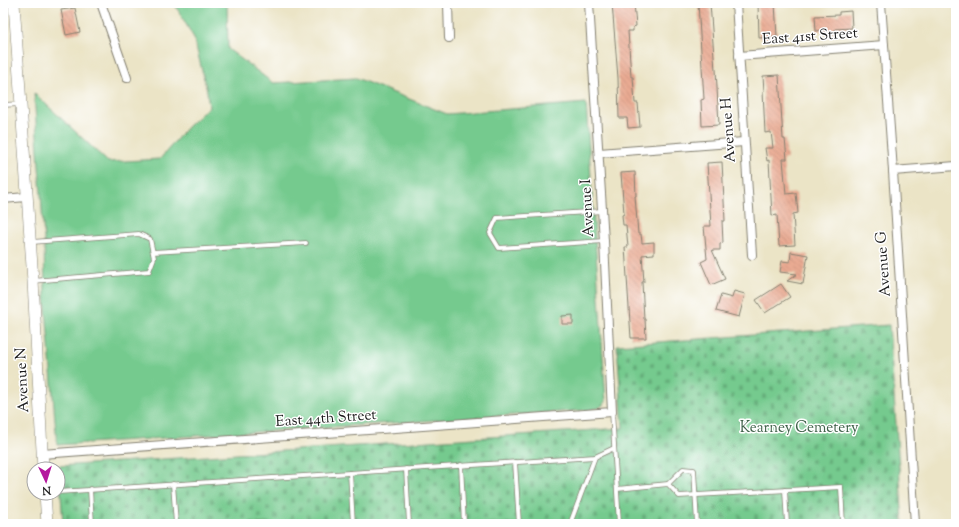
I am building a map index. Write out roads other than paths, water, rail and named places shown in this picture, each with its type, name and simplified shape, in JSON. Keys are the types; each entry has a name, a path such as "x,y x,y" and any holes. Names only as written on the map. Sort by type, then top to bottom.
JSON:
{"main road":[{"name":"Avenue N","path":"14,3 42,461"},
{"path":"46,501 48,524"}],"street":[{"path":"101,3 127,78"},
{"path":"448,3 449,38"},
{"name":"Avenue I","path":"589,3 604,241 612,412"},
{"name":"Avenue H","path":"736,3 752,255"},
{"name":"Avenue G","path":"881,3 893,171 914,524"},
{"name":"East 41st Street","path":"739,56 884,45"},
{"path":"599,153 744,142"},
{"path":"893,171 956,166"},
{"path":"3,199 26,197"},
{"name":"East 44th Street","path":"42,454 612,412"}],"lane":[{"path":"3,105 20,104"},
{"path":"602,211 497,218 490,233 499,248 604,241"},
{"path":"30,242 139,234 150,239 154,258 149,271 32,281"},
{"path":"153,252 306,243"},
{"path":"612,412 619,524"},
{"path":"66,491 594,457 614,448"},
{"path":"570,524 594,457"},
{"path":"515,462 519,524"},
{"path":"461,465 464,524"},
{"path":"406,469 409,524"},
{"path":"617,488 668,484 683,469 694,470 697,524"},
{"path":"350,473 353,524"},
{"path":"173,484 176,524"},
{"path":"668,484 679,496 841,487 843,524"},
{"path":"90,489 92,524"},
{"path":"785,490 787,524"}],"park label":[{"name":"Kearney Cemetery","path":"799,428"}]}
